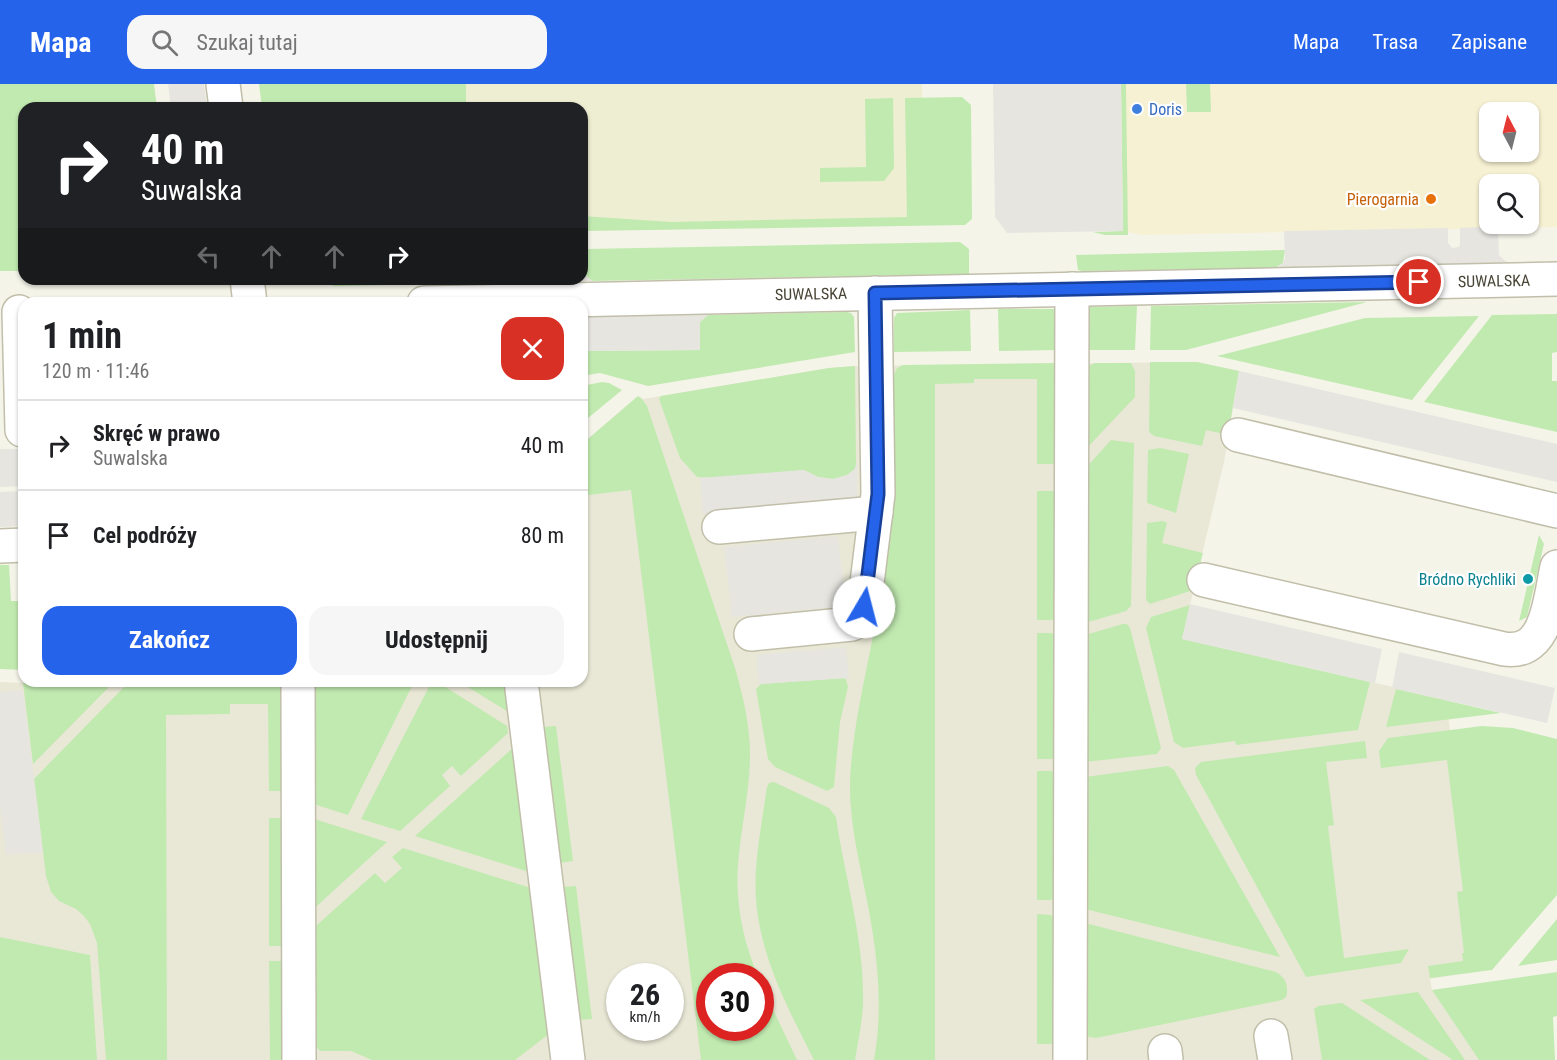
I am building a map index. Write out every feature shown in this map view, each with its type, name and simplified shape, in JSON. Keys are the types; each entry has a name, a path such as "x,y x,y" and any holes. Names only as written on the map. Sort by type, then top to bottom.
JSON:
{"street":[{"path":"223,84 225,102"},
{"name":"SUWALSKA","path":"588,300 1557,279"},
{"path":"1070,1060 1072,289"},
{"path":"751,634 852,624 858,619 864,607 876,513 878,458 875,293"},
{"path":"14,313 15,431"},
{"path":"1238,435 1557,511"},
{"path":"719,527 876,513"},
{"path":"0,546 18,545"},
{"path":"1204,580 1516,650 1527,646 1539,635 1557,567"},
{"path":"298,687 299,1060"},
{"path":"523,687 568,1060"}],"shaded area":[{"path":"168,84 204,84 206,102 170,102"},
{"path":"291,84 922,84 925,224 588,231 588,102 293,102"},
{"path":"993,84 1121,84 1123,231 1007,233 995,217"},
{"path":"1121,84 1557,84 1557,227 1539,227 1539,174 1479,174 1479,229 1142,235 1123,231"},
{"path":"1479,227 1479,234 1498,234 1499,255 1511,264 1275,268 1285,259 1284,231 1448,228 1448,243 1452,248 1459,247 1460,228"},
{"path":"708,315 700,322 700,350 588,351 588,317"},
{"path":"1197,362 1239,371 1224,462 1182,639 1446,699 1480,971 1430,979 1432,990 1488,1060 0,1060 0,682 18,683 18,687 588,687 588,439 638,396 643,399 829,368 855,366"},
{"path":"1239,371 1557,444 1557,482 1233,408"},
{"path":"0,449 18,449 18,486 0,487"},
{"path":"857,460 857,501 703,514 700,478 804,470 818,477 833,479 847,475 855,469"},
{"path":"18,491 18,526 0,527 0,492"},
{"path":"838,536 846,606 732,617 724,547"},
{"path":"1190,604 1382,649 1375,683 1182,639"},
{"path":"846,647 849,678 759,684 756,655"},
{"path":"1399,652 1555,688 1547,723 1392,688"},
{"path":"23,690 43,852 6,855 0,807 0,693"}],"green space":[{"path":"0,84 154,84 156,102 18,102 18,271 0,271"},
{"path":"259,84 466,84 466,102 261,102"},
{"path":"1121,84 1126,84 1128,235 1105,235 1093,232 1123,231"},
{"path":"1186,84 1210,84 1211,112 1187,112"},
{"path":"962,97 971,105 972,219 965,225 588,231 588,216 671,222 907,217 905,98"},
{"path":"893,98 894,168 884,181 820,182 820,168 866,167 865,99"},
{"path":"960,242 969,249 969,274 591,281 588,278 588,249"},
{"path":"1285,250 1283,263 1275,268 1082,271 1078,270 1076,255"},
{"path":"331,285 388,285 335,286"},
{"path":"1367,302 1186,350 1150,350 1151,306"},
{"path":"1137,306 1135,350 1085,350 1085,312 1090,307"},
{"path":"998,309 1053,309 1058,312 1058,350 999,351"},
{"path":"970,310 971,351 894,352 894,318 897,313"},
{"path":"851,313 854,317 855,352 648,386 600,373 588,375 588,351 700,350 700,322 708,315"},
{"path":"1557,314 1557,352 1552,353 1552,381 1557,381 1557,432 1424,402 1492,315"},
{"path":"1479,316 1412,400 1217,356 1365,318"},
{"path":"1150,362 1197,362 1239,371 1228,435 1206,430 1202,446 1154,436 1149,432"},
{"path":"1058,363 1057,460 1053,464 1037,464 1037,379 974,379 974,383 935,384 935,1060 874,1060 879,1004 877,967 853,830 850,781 855,728 875,625 890,511 894,499 894,374 897,368 903,365"},
{"path":"1095,363 1131,363 1135,371 1135,397 1085,450 1087,367"},
{"path":"855,366 856,464 855,469 847,475 833,479 818,477 804,470 716,478 697,477 680,458 659,399 661,396 829,368"},
{"path":"609,383 622,390 588,418 588,385"},
{"path":"638,396 647,406 735,668 749,732 750,768 737,878 744,935 753,963 696,963 696,1019 631,490 588,495 588,439"},
{"path":"1111,440 1134,443 1131,606 1126,611 1085,623 1085,469"},
{"path":"1160,448 1189,454 1176,513 1147,503 1148,450"},
{"path":"1037,491 1053,491 1057,494 1057,616 1052,620 1037,620"},
{"path":"1163,521 1167,523 1162,543 1203,553 1193,590 1150,604 1146,600 1147,523"},
{"path":"1539,535 1544,544 1527,617 1519,621"},
{"path":"0,565 9,565 11,601 18,601 18,670 0,669"},
{"path":"1190,605 1182,639 1370,682 1358,730 1236,745 1235,741 1183,748 1174,742 1146,628 1151,617"},
{"path":"1127,624 1130,628 1161,748 1157,754 1085,762 1085,635"},
{"path":"1037,633 1052,633 1057,637 1057,755 1052,759 1037,759"},
{"path":"846,679 848,687 840,722 834,787 827,791 775,767 768,759 756,689 761,684"},
{"path":"23,687 109,687 33,764"},
{"path":"124,687 282,687 287,791 269,791 268,704 230,704 230,714 166,715 167,1060 106,1060 97,943 90,924 83,915 59,901 51,892 46,876 34,779"},
{"path":"314,687 412,687 348,815 307,802"},
{"path":"429,687 445,687 507,726 508,733 461,776 452,766 442,775 450,786 400,831 361,819"},
{"path":"468,687 512,687 515,716"},
{"path":"1396,689 1501,713 1386,727"},
{"path":"556,726 573,861 559,863 542,727"},
{"path":"1482,726 1513,728 1557,739 1557,895 1492,970 1430,978 1428,966 1463,961 1462,953 1464,953 1457,892 1463,891 1447,760 1381,768 1379,751 1388,738"},
{"path":"1365,741 1367,758 1326,762 1334,825 1328,826 1344,958 1409,949 1401,963 1306,977 1196,775 1195,768 1201,762"},
{"path":"514,747 529,872 415,836"},
{"path":"1168,766 1174,770 1280,957 1085,909 1085,777"},
{"path":"1037,771 1052,771 1056,775 1056,896 1051,900 1037,900"},
{"path":"774,782 829,808 836,817 858,934 863,981 860,1032 855,1060 814,1060 774,975 774,963 769,963 759,920 756,895 759,838 769,783"},
{"path":"308,817 387,842 308,914"},
{"path":"269,818 288,818 288,946 269,946"},
{"path":"403,848 531,888 549,1034 515,1060 372,1060 351,1051 320,1051 308,1037 308,933 375,873 385,883 402,868 392,857"},
{"path":"576,886 592,1019 578,1020 562,887"},
{"path":"1037,914 1051,915 1056,920 1056,1040 1051,1044 1037,1044"},
{"path":"1557,919 1557,960 1518,966"},
{"path":"1085,923 1276,972 1286,983 1286,997 1282,1000 1096,1038 1089,1037 1085,1032"},
{"path":"0,937 90,955 97,1060 0,1060"},
{"path":"269,961 289,961 289,1060 270,1060"},
{"path":"1557,972 1557,1016 1553,1017 1555,1060 1479,1060 1432,990"},
{"path":"1418,992 1465,1060 1453,1060 1360,1000"},
{"path":"1342,1003 1430,1060 1322,1060 1314,1009 1318,1006"},
{"path":"774,1011 797,1060 701,1060 699,1041 774,1041"}],"place":[{"name":"Doris","path":"1137,109"},
{"name":"Pierogarnia","path":"1431,199"},
{"name":"Bródno Rychliki","path":"1528,579"}],"route":[{"path":"864,607 878,494 875,293 1419,282"}]}
